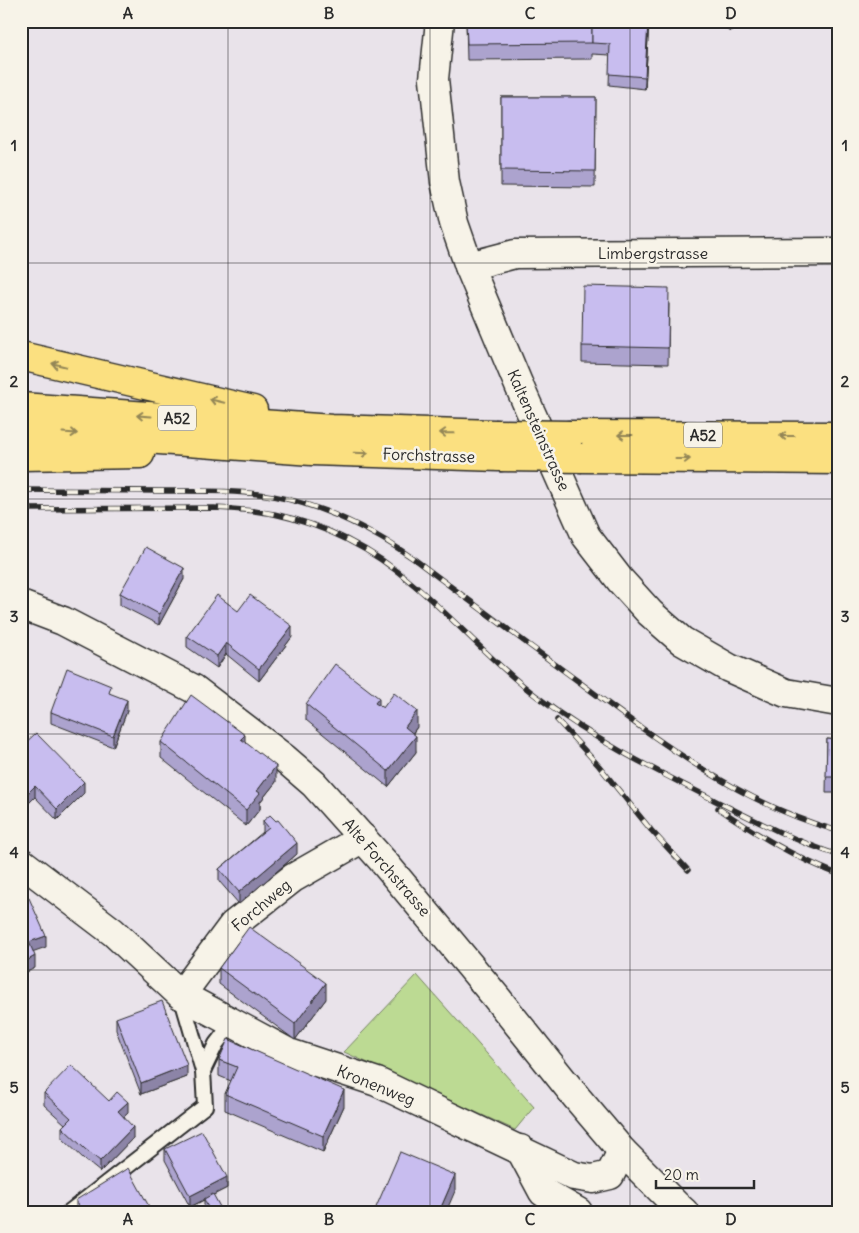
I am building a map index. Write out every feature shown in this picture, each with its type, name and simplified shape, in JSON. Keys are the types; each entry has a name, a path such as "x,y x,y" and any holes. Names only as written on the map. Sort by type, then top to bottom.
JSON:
{"highway":[{"path":"21,356 332,429"},
{"name":"Forchstrasse","path":"21,407 332,429 498,446"},
{"name":"Forchstrasse","path":"21,430 312,451 576,446 838,436"},
{"name":"Forchstrasse","path":"576,446 838,460"},
{"path":"21,456 312,451"}],"street":[{"name":"Kaltensteinstrasse","path":"440,21 434,79 445,182 454,223 469,266 520,388 586,536 620,580 650,613 682,641 729,668 786,693 838,702"},
{"name":"Limbergstrasse","path":"469,266 515,254 838,252"},
{"name":"Alte Forchstrasse","path":"21,605 63,621 194,689 284,758 314,784 363,838 622,1151 684,1212"},
{"name":"Forchweg","path":"180,995 233,925 293,878 363,838"},
{"name":"Kronenweg","path":"21,862 114,932 180,995 289,1053 377,1082 574,1176 593,1179 610,1175 622,1151"},
{"path":"520,1149 543,1192 578,1212"}],"lane":[{"path":"68,1212 206,1106 203,1071 180,995"},
{"path":"203,1071 216,1044 232,1023"}],"green space":[{"path":"417,975 534,1107 515,1130 344,1052"}],"building":[{"path":"466,21 592,21 592,43 467,44"},
{"path":"592,21 648,21 645,77 609,74 610,44 592,43"},
{"path":"501,97 596,97 595,171 501,170"},
{"path":"583,286 669,288 668,348 582,346"},
{"path":"146,547 184,568 159,614 120,593"},
{"path":"217,595 238,611 250,595 292,626 259,669 226,643 217,656 187,636"},
{"path":"335,664 379,698 375,703 383,708 394,693 417,711 405,727 416,736 388,771 306,704"},
{"path":"67,668 111,686 109,693 127,700 113,736 51,712"},
{"path":"191,695 245,735 241,739 276,766 257,791 260,793 246,810 161,742"},
{"path":"36,733 84,782 57,809 35,786 23,798 21,796 21,747"},
{"path":"827,739 838,740 838,777 826,777"},
{"path":"270,815 276,821 278,820 297,843 239,892 219,869 269,828 263,821"},
{"path":"29,898 46,936 29,942 35,956 21,964 21,901"},
{"path":"249,927 326,983 295,1024 219,968"},
{"path":"162,1001 187,1065 141,1083 116,1018"},
{"path":"228,1039 344,1090 323,1136 225,1094 237,1067 219,1060"},
{"path":"71,1065 109,1101 117,1092 128,1102 118,1111 133,1127 100,1161 62,1127 71,1118 44,1093"},
{"path":"202,1131 227,1177 190,1196 165,1149"},
{"path":"400,1152 455,1175 439,1212 374,1212"},
{"path":"128,1168 152,1212 82,1212 76,1200"},
{"path":"213,1194 220,1207 210,1212 204,1199"}],"railway":[{"path":"21,490 245,493 292,500 329,512 381,538 414,559 642,728 704,770 769,805 838,831"},
{"path":"21,509 236,509 274,514 331,532 366,550 399,572 509,674 563,716 648,766 744,815 790,837 838,855"},
{"path":"557,720 599,766 651,830 688,870"},
{"path":"718,808 776,845 806,861 838,874"}]}
